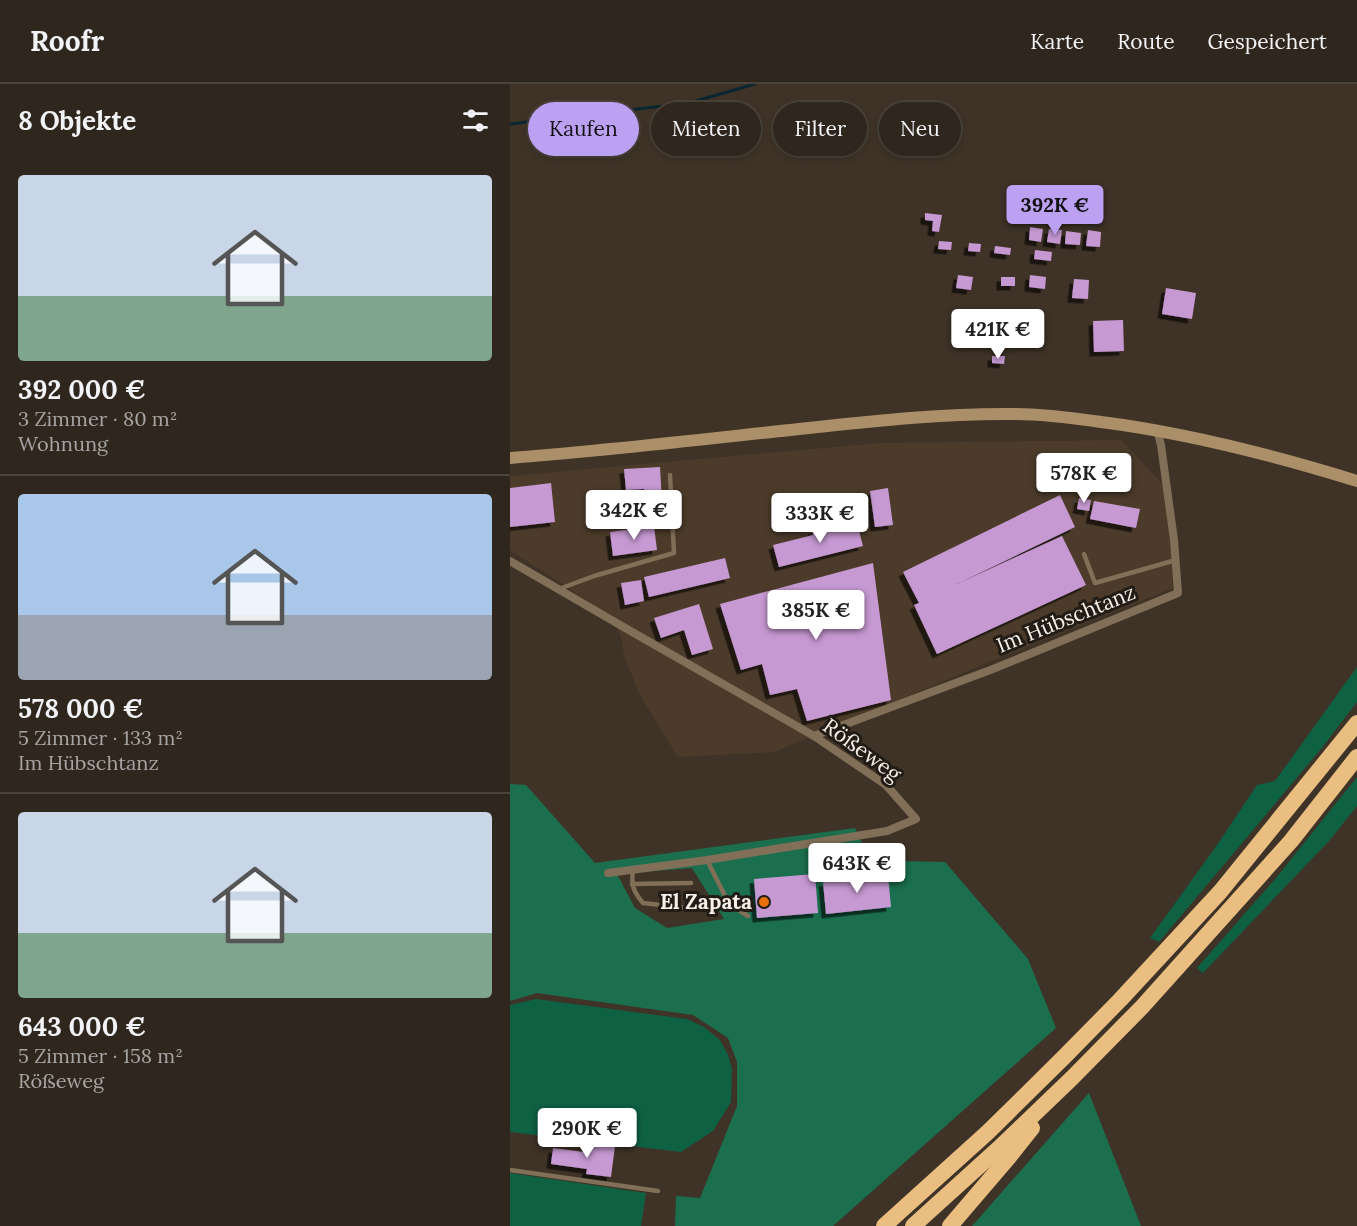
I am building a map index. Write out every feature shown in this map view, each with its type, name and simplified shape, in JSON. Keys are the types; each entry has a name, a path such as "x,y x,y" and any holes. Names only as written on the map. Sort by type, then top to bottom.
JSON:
{"highway":[{"path":"884,1226 995,1125 1128,992 1220,892 1357,723"},
{"path":"913,1226 1072,1078 1142,1007 1291,841 1357,757"},
{"path":"950,1226 1072,1078"}],"street":[{"path":"510,458 936,416 1016,414 1063,417 1157,430 1280,458 1357,481"},
{"name":"Im Hübschtanz","path":"814,736 993,669 1178,593 1176,560 1157,430"},
{"name":"Rößeweg","path":"510,561 814,736 886,786 916,819 887,831 707,860 608,873"}],"lane":[{"path":"559,590 594,576 674,553 670,475"},
{"path":"1084,554 1095,583 1176,560"},
{"path":"707,860 729,904 748,916"},
{"path":"633,870 634,892 643,903 696,909"},
{"path":"632,884 691,883"},
{"path":"510,1170 658,1191"}],"shaded area":[{"path":"1121,440 1167,489 1173,588 774,752 678,757 640,695 625,659 620,634 612,617 510,550 510,476 880,443"}],"green space":[{"path":"1357,667 1357,702 1321,749 1159,942 1150,938 1257,785 1275,781"},
{"path":"1357,777 1357,806 1329,841 1203,973 1197,968 1276,878"},
{"path":"510,784 526,785 595,863 855,828 868,856 896,861 945,862 1028,959 1056,1028 833,1226 675,1226 676,1196 700,1198 737,1106 737,1062 728,1038 693,1015 537,993 510,1001","holes":["692,868 724,919 667,928 635,908 617,874"]},
{"path":"536,999 687,1019 704,1027 720,1040 732,1069 731,1102 713,1131 681,1152 510,1132 510,1005"},
{"path":"1089,1093 1141,1226 972,1226"},
{"path":"510,1173 646,1193 641,1226 510,1226"}],"building":[{"path":"925,213 942,215 939,232 932,231 933,221 925,220"},
{"path":"1030,227 1043,229 1041,242 1029,240"},
{"path":"1049,229 1062,230 1060,244 1047,242"},
{"path":"1088,230 1101,232 1100,247 1086,246"},
{"path":"1066,231 1081,233 1080,245 1065,244"},
{"path":"939,241 952,242 951,250 938,249"},
{"path":"969,243 981,244 980,252 968,251"},
{"path":"995,246 1011,248 1010,255 994,253"},
{"path":"1035,250 1052,252 1051,261 1034,259"},
{"path":"958,275 973,277 971,290 956,288"},
{"path":"1030,275 1046,277 1045,289 1029,287"},
{"path":"1001,277 1015,277 1015,286 1001,286"},
{"path":"1074,279 1089,280 1088,299 1072,298"},
{"path":"1166,288 1196,293 1192,319 1162,314"},
{"path":"1123,320 1124,351 1094,352 1093,321"},
{"path":"992,356 1005,356 1004,364 992,363"},
{"path":"660,467 662,502 658,502 660,519 649,519 644,489 626,490 624,469"},
{"path":"551,483 555,522 510,527 510,488"},
{"path":"888,488 893,525 875,527 870,491"},
{"path":"1060,495 1075,527 957,584 1062,536 1086,585 937,654 914,605 919,603 903,572"},
{"path":"1079,498 1091,500 1089,511 1077,509"},
{"path":"1094,501 1140,509 1136,528 1090,519"},
{"path":"856,519 863,546 779,567 773,545 813,535 812,530"},
{"path":"654,526 657,550 613,556 610,532"},
{"path":"725,558 730,578 649,597 644,577"},
{"path":"873,563 891,700 807,721 797,689 770,695 762,664 741,670 720,604"},
{"path":"641,580 644,601 625,605 621,583"},
{"path":"699,604 713,649 692,655 684,630 661,638 654,618"},
{"path":"815,874 818,913 757,918 754,879"},
{"path":"888,875 891,907 826,914 823,882"},
{"path":"591,1143 615,1146 611,1177 586,1174 587,1169 551,1164 553,1148 584,1152 585,1149 590,1149"}],"waterway":[{"path":"510,124 689,103 755,84"}],"place":[{"name":"El Zapata","path":"764,902"}]}
